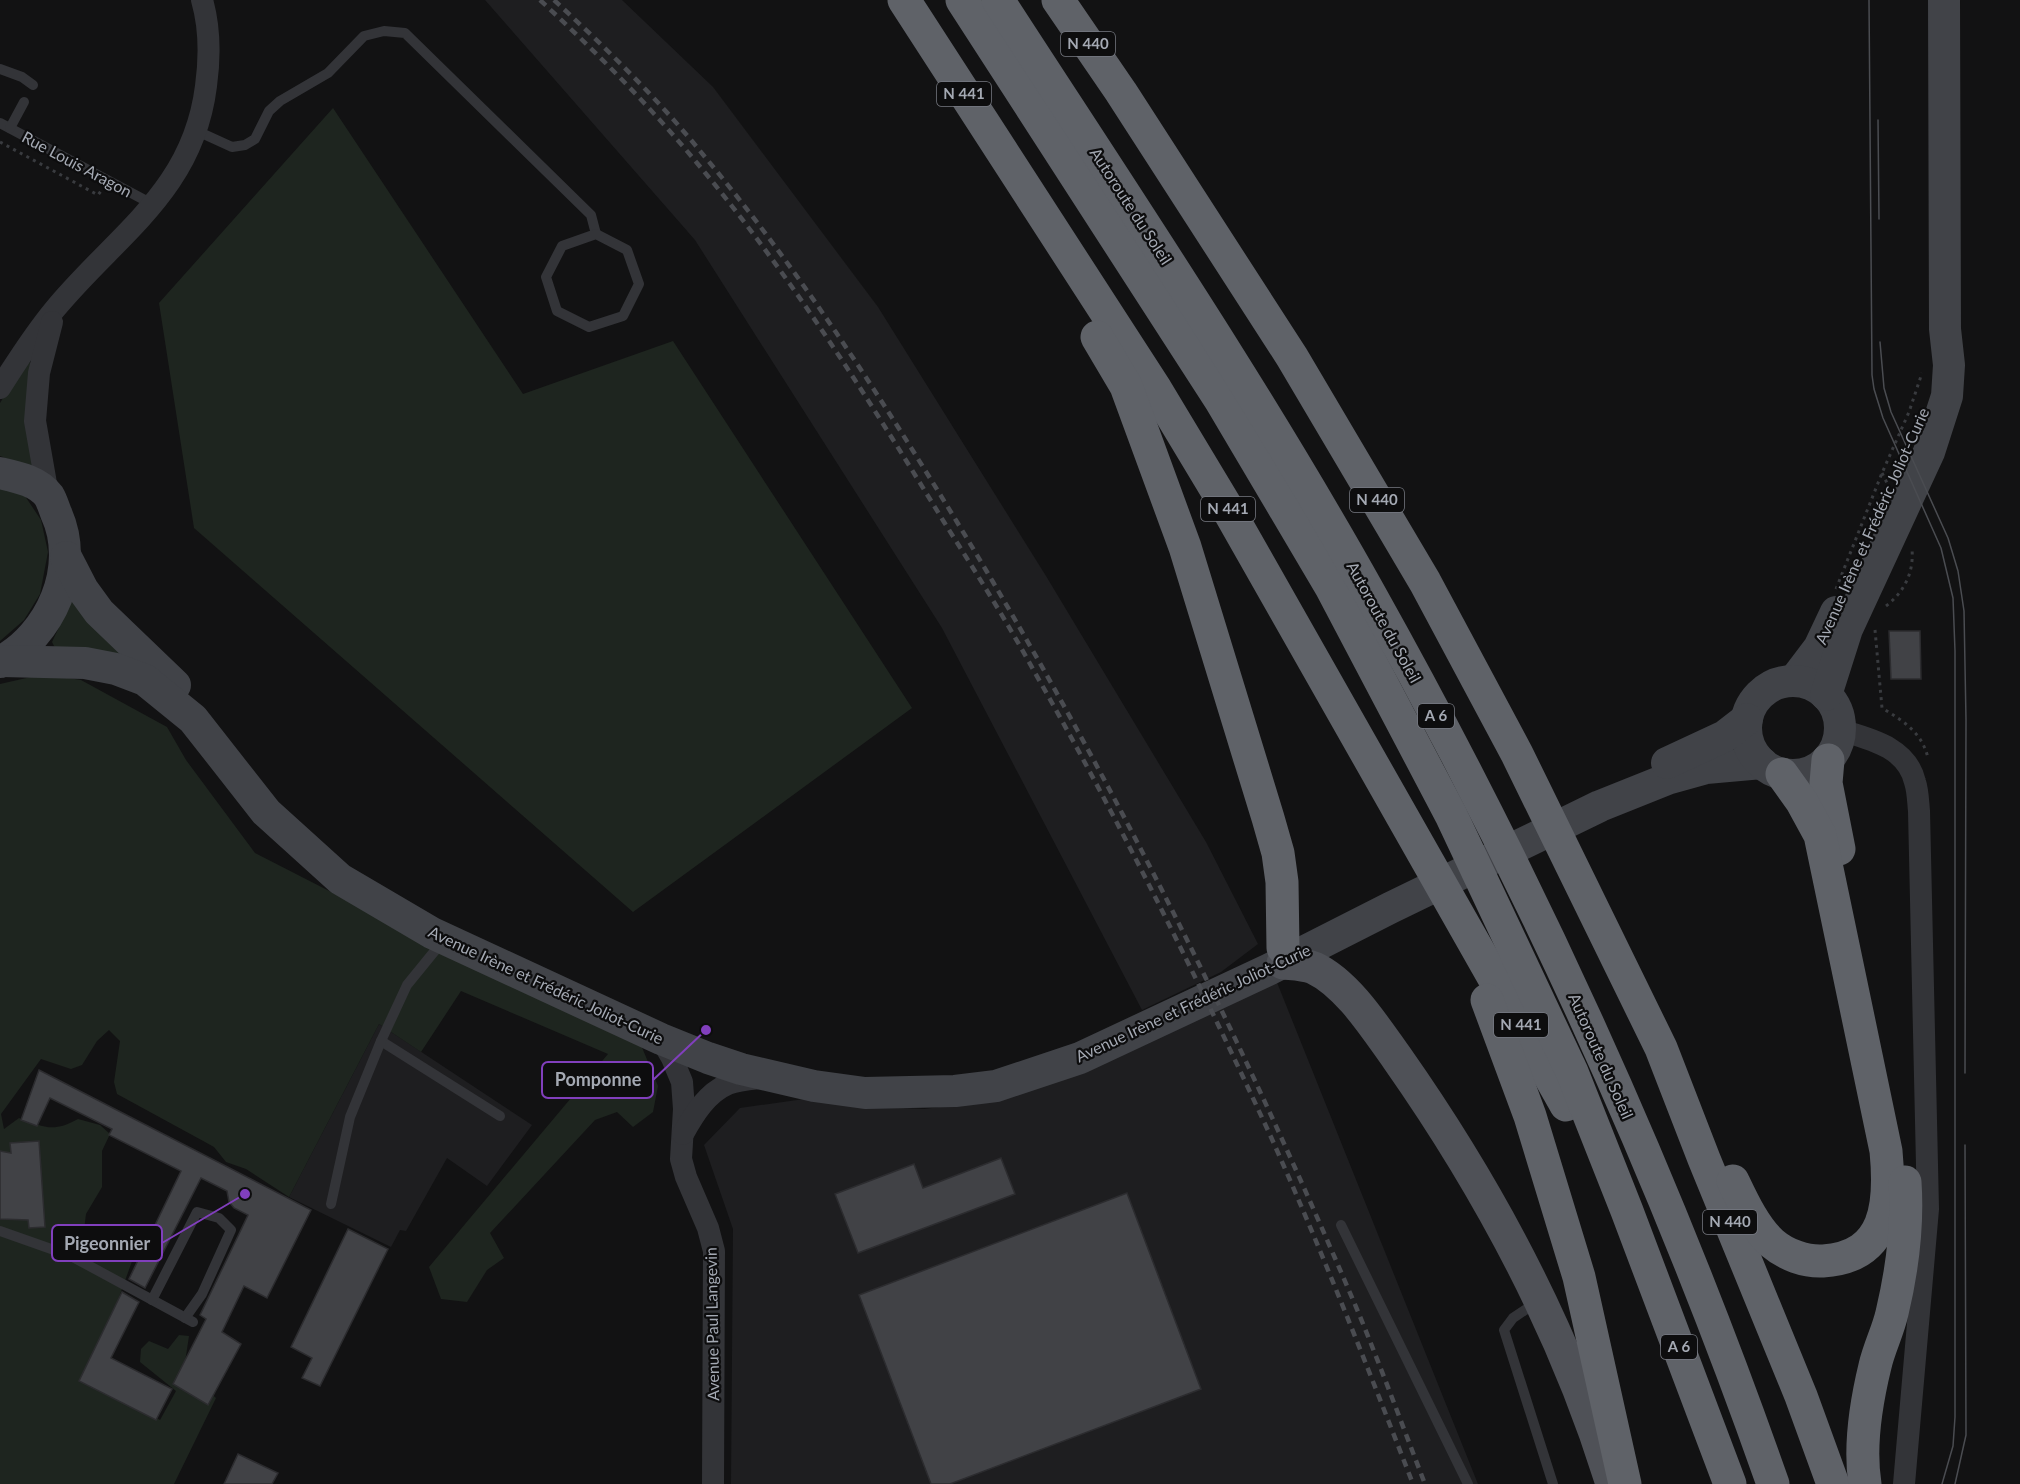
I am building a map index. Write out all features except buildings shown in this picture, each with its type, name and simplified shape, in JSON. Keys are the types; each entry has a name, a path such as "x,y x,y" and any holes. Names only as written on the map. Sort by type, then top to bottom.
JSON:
{"highway":[{"name":"N 441","path":"904,0 1155,388 1208,476 1627,1211"},
{"name":"Autoroute du Soleil","path":"962,0 1221,401 1331,587 1451,815 1572,1072 1730,1484"},
{"name":"Autoroute du Soleil","path":"998,0 1263,412 1370,593 1472,784 1552,946 1686,1251 1773,1484"},
{"name":"N 440","path":"1058,0 1118,88 1292,357 1425,582 1517,754 1661,1048 1801,1396 1833,1484"},
{"path":"1078,0 1089,18 1118,88"},
{"path":"1024,188 1027,217 1126,386 1185,547 1278,853 1282,882 1275,959"},
{"path":"1828,760 1826,783 1902,1154 1905,1184 1904,1249 1892,1314 1875,1365 1866,1415 1863,1448 1865,1484"},
{"path":"1661,1048 1692,1095 1754,1219 1773,1244 1803,1260 1817,1262 1852,1256 1869,1243 1881,1226 1888,1205 1889,1180 1886,1151 1820,835 1802,802 1772,768"},
{"path":"1415,840 1493,1014 1530,1116 1579,1277 1625,1484"}],"main road":[{"name":"Avenue Irène et Frédéric Joliot-Curie","path":"1826,695 1847,629 1929,452 1947,396 1949,365 1945,329 1944,0"},
{"name":"Avenue Irène et Frédéric Joliot-Curie","path":"1786,675 1819,648 1925,406 1945,329"},
{"path":"0,473 26,480 48,495 63,527 66,557 58,594 40,629 1,662"},
{"name":"Avenue Irène et Frédéric Joliot-Curie","path":"66,557 83,590 99,612 200,709 283,810 334,859 381,893 442,924 668,1028 705,1043 748,1056 818,1071 867,1076 912,1076 971,1071 1036,1058 1148,1021"},
{"name":"Avenue Irène et Frédéric Joliot-Curie","path":"1,662 85,663 116,669 145,680 169,697 193,719 266,812 340,879 444,939 661,1039 708,1058 814,1086 865,1093 955,1090 996,1086 1080,1058 1148,1021 1725,736 1744,709"},
{"path":"1786,675 1817,688 1826,695 1834,705 1839,717 1840,730 1839,741 1828,760 1807,773 1795,775 1772,768 1754,754 1749,743 1744,709 1752,707 1759,696 1769,688 1781,683 1786,675"},
{"name":"Avenue Irène et Frédéric Joliot-Curie","path":"1598,800 1706,768 1743,763 1772,768"},
{"path":"1275,959 1314,969 1331,979 1349,995 1430,1106 1478,1182 1523,1264 1585,1406 1612,1484"}],"street":[{"path":"0,387 55,309 154,205 180,168 197,131 205,94 209,60 202,0"},
{"path":"48,495 35,421 39,373 55,309"},
{"path":"1840,730 1879,742 1901,755 1915,780 1918,811 1928,1209 1904,1484"},
{"name":"Avenue Paul Langevin","path":"661,1039 682,1082 681,1160 708,1228 714,1251 713,1484"},
{"path":"682,1135 695,1113 711,1095 729,1083 772,1076"}],"lane":[{"path":"197,131 232,147 245,145 255,139 270,111 280,101 328,73 364,36 384,30 405,33 591,215 596,234 627,250 639,284 623,316 589,327 557,311 546,277 562,246 596,234"},
{"path":"0,69 22,77 33,85"},
{"path":"5,125 24,102"},
{"name":"Rue Louis Aragon","path":"5,125 154,205"},
{"path":"331,1204 350,1117 381,1041 407,985 444,939"},
{"path":"381,1041 500,1116"},
{"path":"0,1231 71,1256 152,1300 189,1320 231,1230 219,1218 197,1212 152,1300"},
{"path":"1341,1225 1468,1484"},
{"path":"1540,1300 1514,1318 1504,1330 1553,1484"}],"path":[{"path":"1834,594 1909,412 1923,368"},
{"path":"1744,709 1760,678 1786,675"}],"shaded area":[{"path":"485,0 622,0 713,87 878,307 1046,576 1206,842 1258,944 1221,972 1142,1010 942,628 695,240"},
{"path":"333,108 523,394 673,341 912,708 633,912 194,528 159,303"},
{"path":"25,362 32,363 33,468 0,456 0,403"},
{"path":"0,485 25,496 41,520 48,552 40,594 24,620 0,641"},
{"path":"72,600 121,650 119,657 55,648 52,642"},
{"path":"44,674 81,680 167,727 186,760 255,853 419,937 641,1045 658,1086 653,1112 633,1127 617,1112 595,1120 490,1233 504,1258 487,1270 467,1302 441,1299 429,1267 608,1054 461,991 421,1052 379,1024 289,1197 246,1169 226,1162 214,1147 117,1094 114,1082 120,1041 109,1030 97,1041 82,1065 71,1069 41,1059 1,1114 4,1129 19,1118 48,1127 62,1126 78,1119 100,1125 110,1134 102,1151 102,1187 86,1214 84,1230 135,1253 104,1339 116,1393 160,1420 176,1391 140,1362 141,1349 149,1341 168,1349 179,1335 189,1336 184,1369 216,1398 174,1484 0,1484 0,684"},
{"path":"1276,980 1478,1484 731,1484 733,1229 704,1145 740,1108 811,1098 863,1106 924,1109 1001,1099"},
{"path":"379,1024 532,1125 487,1186 447,1158 406,1231 400,1230 391,1247 289,1197"}],"tram line":[{"path":"1869,0 1872,375 1883,418 1941,548 1953,598 1955,651 1955,1417 1953,1446 1942,1484"},
{"path":"1878,120 1879,219"},
{"path":"1880,342 1884,388 1891,412 1948,538 1958,571 1964,611 1965,1073"},
{"path":"1955,1484 1966,1435 1965,1145"}],"railway":[{"path":"540,0 660,120 764,248 857,383 1012,633 1128,843 1187,960 1271,1137 1362,1353 1413,1484"},
{"path":"554,0 613,56 670,116 774,244 838,335 898,428 1014,617 1172,910 1269,1111 1359,1314 1425,1484"}],"place":[{"name":"Pomponne","path":"706,1030"},
{"name":"Pigeonnier","path":"245,1194"}]}
